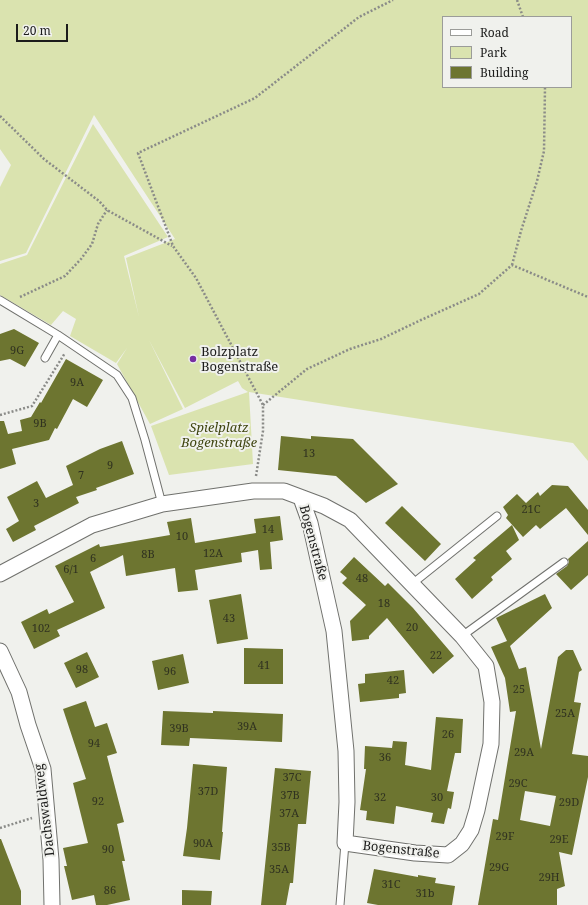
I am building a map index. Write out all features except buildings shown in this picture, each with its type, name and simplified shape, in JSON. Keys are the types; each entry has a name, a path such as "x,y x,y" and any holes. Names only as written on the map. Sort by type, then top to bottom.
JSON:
{"street":[{"name":"Bogenstraße","path":"0,574 92,525 162,504 253,491 284,491 324,506 350,520 462,636 486,666 492,702 491,744 477,810 468,835 462,844 448,855 415,853 345,843 347,802 346,751 334,631 310,523 301,498"},
{"name":"Dachswaldweg","path":"0,651 19,692 42,769 51,860 52,905"}],"lane":[{"path":"0,300 58,335 117,375 132,398 162,504"},
{"path":"45,358 58,335"},
{"path":"412,584 497,516"},
{"path":"462,636 564,562"},
{"path":"340,905 345,843"}],"path":[{"path":"253,491 264,431 263,405 196,278 173,246 138,153 255,98 359,17 393,0"},
{"path":"517,0 523,16"},
{"path":"263,405 307,370 350,348 381,339 479,294 512,265 544,151 545,88"},
{"path":"0,116 44,159 99,201 107,210 173,246"},
{"path":"18,298 65,276 81,259 92,244 98,224 107,210"},
{"path":"512,265 588,297"},
{"path":"0,414 32,406 62,359"},
{"path":"0,828 46,813"}],"green space":[{"name":"Spielplatz Bogenstraße","path":"0,0 588,0 588,461 573,443 249,392 253,464 169,475 151,426 248,392 242,388 238,381 185,408 149,340 183,409 150,424 117,364 127,348 116,363 70,336 76,319 63,311 51,325 0,295 0,264 27,255 93,124 168,237 124,256 139,317 126,258 175,239 94,115 26,253 0,261 0,187 11,165 0,149"}],"place":[{"name":"Bolzplatz Bogenstraße","path":"193,359"}]}
